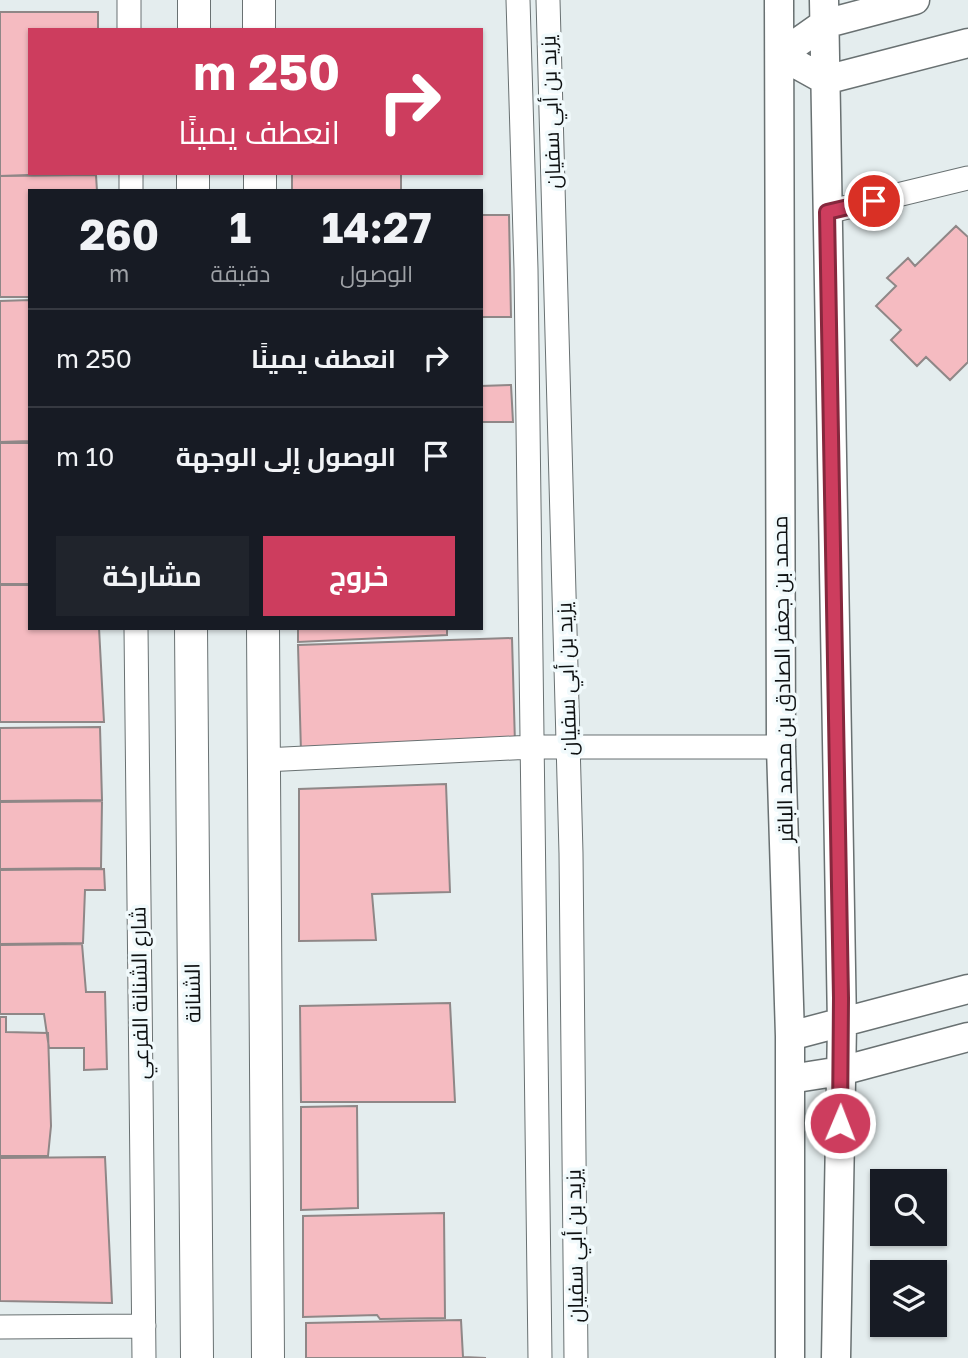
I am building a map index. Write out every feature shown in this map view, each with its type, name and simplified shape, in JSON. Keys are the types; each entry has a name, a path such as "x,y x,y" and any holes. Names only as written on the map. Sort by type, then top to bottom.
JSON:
{"main road":[{"path":"194,0 194,28"},
{"path":"259,0 259,28"},
{"name":"الشنانة","path":"191,630 197,1358"},
{"path":"263,630 268,1358"}],"street":[{"path":"128,0 129,28"},
{"name":"يزيد بن أبي سفيان","path":"517,0 526,269 540,1358"},
{"name":"يزيد بن أبي سفيان","path":"548,0 568,747 576,1358"},
{"name":"محمد بن جعفر الصادق بن محمد الباقر","path":"779,0 781,747 790,1036 790,1358"},
{"path":"915,0 824,12 780,55 825,80 968,43"},
{"path":"824,12 842,1025 836,1358"},
{"path":"827,212 968,178"},
{"name":"شارع الشنانة الفرعي","path":"136,630 144,1358"},
{"path":"264,760 532,747 781,747"},
{"path":"790,1036 842,1025 968,989"},
{"path":"790,1079 841,1071 968,1037"},
{"path":"0,1327 144,1326"}],"building":[{"path":"0,12 98,12 98,28 28,28 28,175 0,176"},
{"path":"96,175 97,189 28,189 28,297 0,297 0,176"},
{"path":"292,175 401,175 401,189 292,189"},
{"path":"483,215 509,215 511,317 483,317"},
{"path":"956,226 968,237 968,362 950,380 926,357 917,366 891,340 901,330 876,306 896,286 887,278 908,258 915,266"},
{"path":"28,300 28,441 0,442 0,301"},
{"path":"511,385 513,422 483,422 483,386"},
{"path":"0,443 28,443 28,584 0,584"},
{"path":"0,585 28,585 28,630 99,630 104,722 0,722"},
{"path":"298,630 447,630 447,635 298,642"},
{"path":"512,638 515,744 301,752 298,645"},
{"path":"100,727 102,800 0,801 0,728"},
{"path":"446,784 450,892 372,894 376,940 299,941 299,789"},
{"path":"102,801 101,868 0,869 0,802"},
{"path":"104,869 105,890 85,890 83,943 0,944 0,870"},
{"path":"82,944 86,992 105,992 107,1069 84,1070 84,1048 49,1048 44,1014 0,1014 0,945"},
{"path":"450,1003 455,1102 301,1102 300,1006"},
{"path":"0,1017 6,1017 6,1032 48,1033 51,1126 48,1156 0,1156"},
{"path":"357,1106 358,1208 301,1210 301,1107"},
{"path":"105,1157 112,1303 0,1301 0,1158"},
{"path":"444,1213 445,1318 380,1319 377,1315 303,1317 303,1216"},
{"path":"461,1320 463,1357 486,1358 306,1358 306,1323"}],"route":[{"path":"840,1123 842,1025 827,212 874,201"}]}
